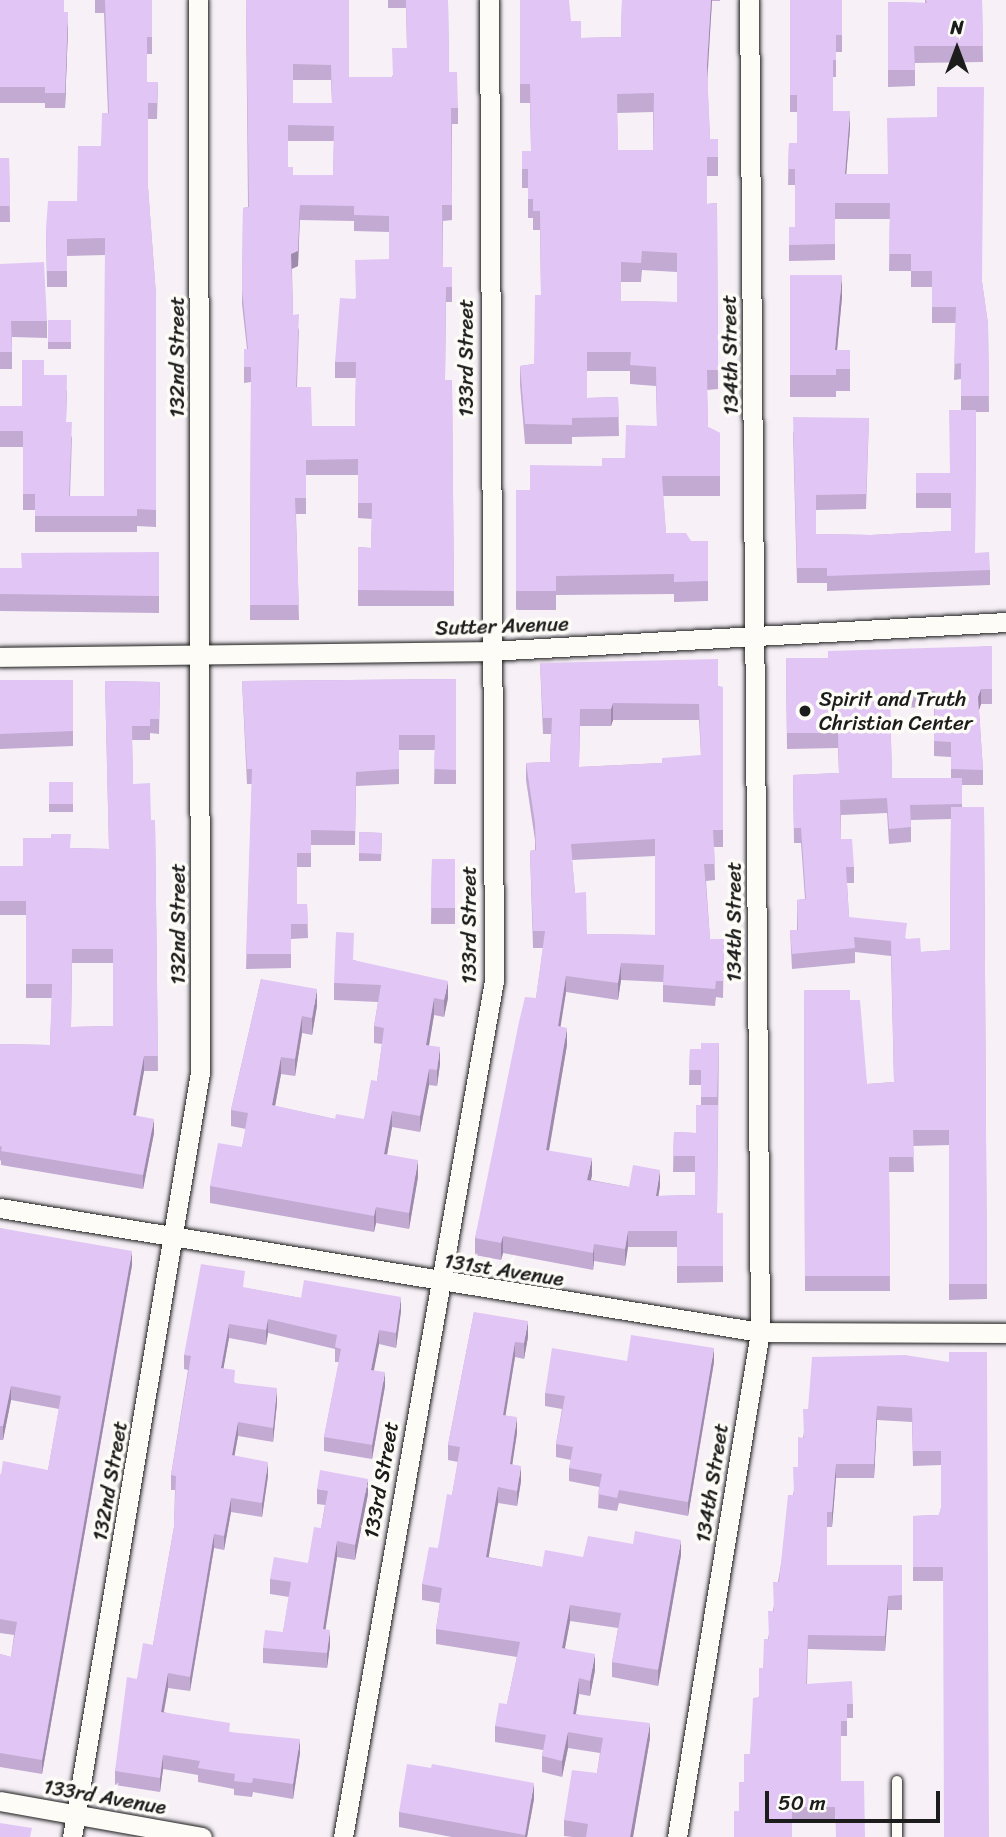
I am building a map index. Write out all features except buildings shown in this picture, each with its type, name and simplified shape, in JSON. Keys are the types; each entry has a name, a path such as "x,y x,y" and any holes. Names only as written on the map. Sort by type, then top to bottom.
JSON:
{"street":[{"name":"132nd Street","path":"72,1837 175,1238 200,1073 198,0"},
{"name":"133rd Street","path":"343,1837 438,1283 494,981 489,651 489,0"},
{"name":"134th Street","path":"677,1837 760,1332 749,0"},
{"name":"Sutter Avenue","path":"0,657 201,657 489,651 1006,622"},
{"name":"131st Avenue","path":"0,1208 438,1283 760,1332 1006,1333"},
{"name":"133rd Avenue","path":"0,1801 202,1837"}],"lane":[{"path":"897,1781 897,1837"}],"place":[{"name":"Spirit and Truth Christian Center","path":"805,711"}]}
